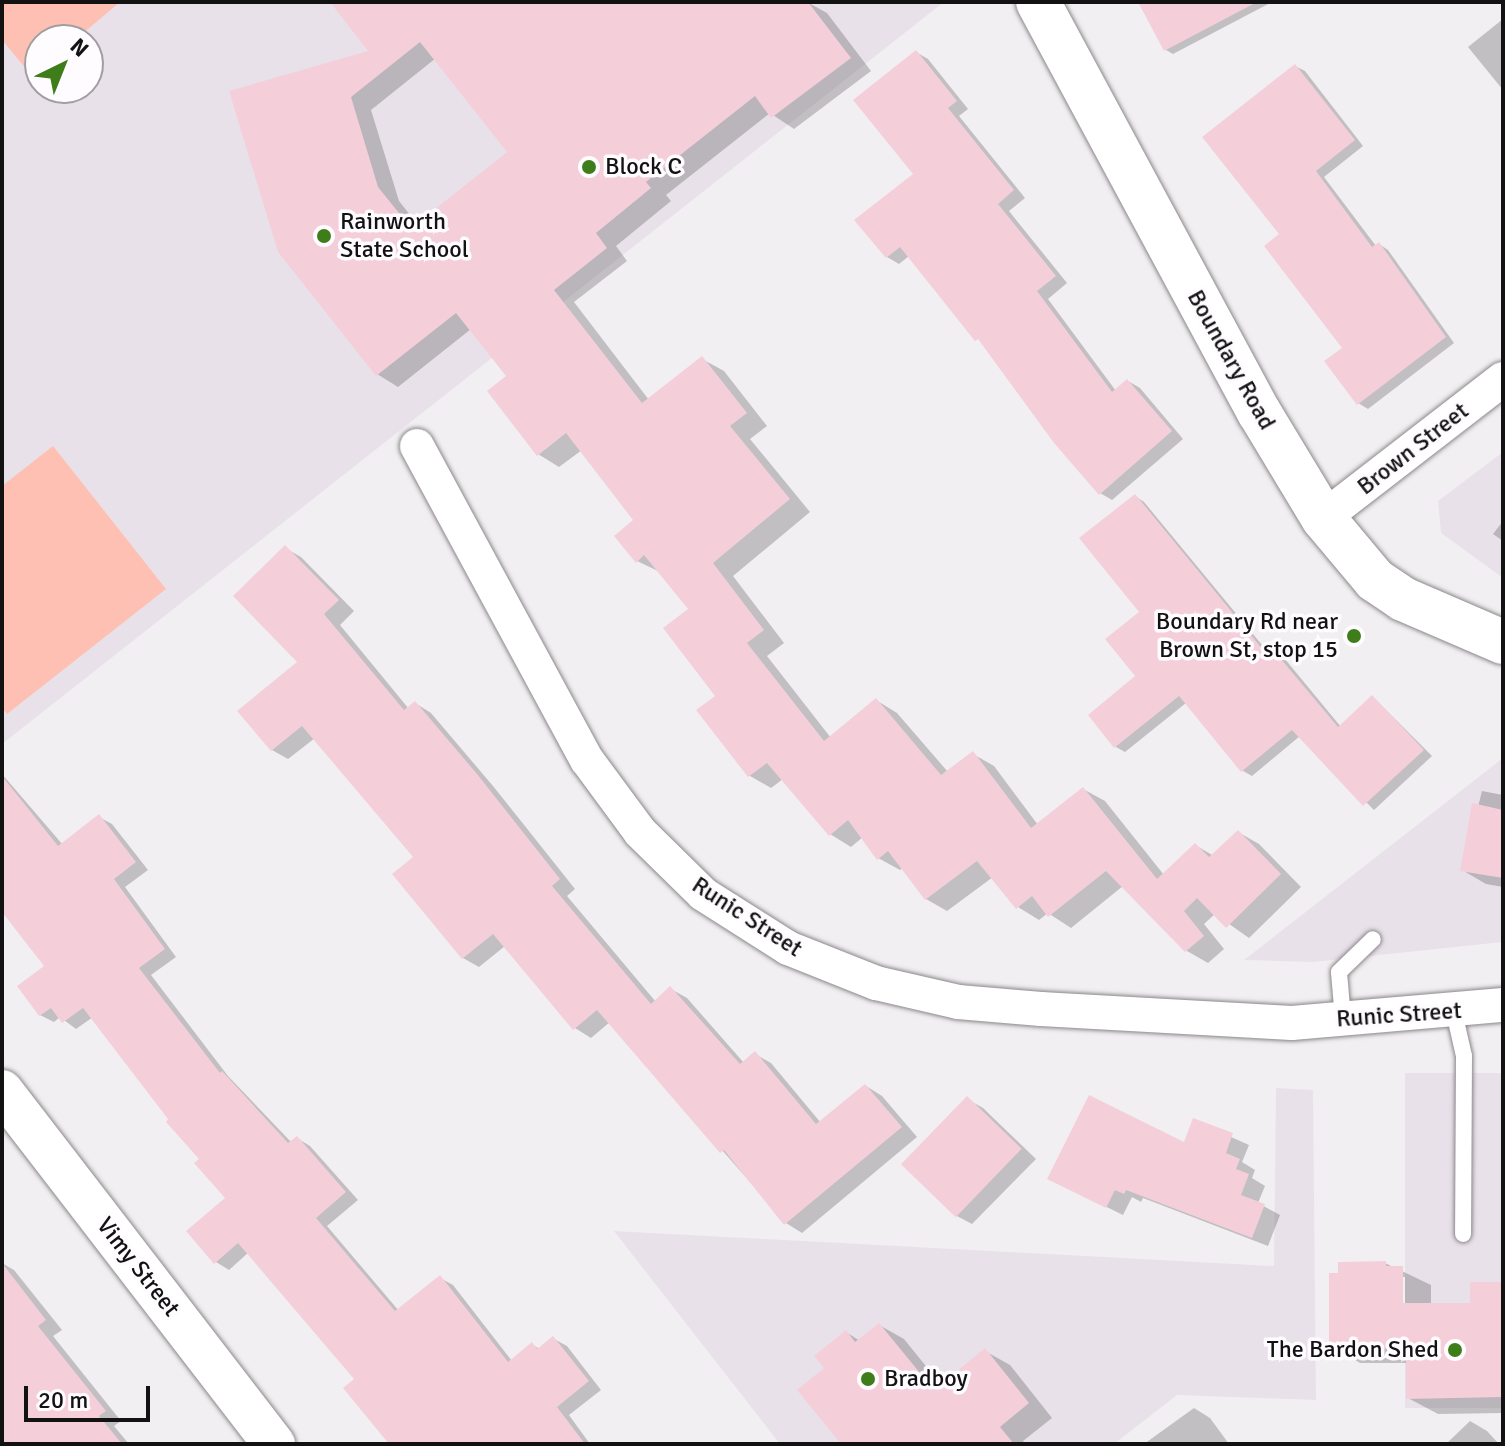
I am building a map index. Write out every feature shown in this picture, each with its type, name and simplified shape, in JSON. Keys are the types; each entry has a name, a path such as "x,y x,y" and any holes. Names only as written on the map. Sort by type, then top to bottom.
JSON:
{"main road":[{"name":"Boundary Road","path":"1038,2 1259,412 1323,518 1375,580 1394,593 1503,642"}],"street":[{"name":"Brown Street","path":"1323,518 1503,379"},
{"name":"Runic Street","path":"417,446 587,760 640,832 703,894 788,948 876,983 958,1002 1292,1023 1454,1012 1503,1005"},
{"name":"Vimy Street","path":"2,1091 274,1444"}],"lane":[{"path":"1343,1019 1339,972 1373,939"},
{"path":"1454,1012 1464,1056 1463,1234"}],"shaded area":[{"name":"Rainworth State School","path":"2,2 944,2 2,744"},
{"path":"2,2 120,2 94,24 24,24 24,66 2,40"},
{"path":"53,446 166,589 7,714 2,707 2,486"},
{"path":"1503,452 1503,578 1441,533 1438,501"},
{"path":"1503,758 1503,942 1313,962 1244,960"},
{"path":"1405,1073 1503,1073 1503,1408 1405,1408"},
{"path":"1276,1088 1313,1090 1316,1400 1177,1395 1114,1444 780,1444 614,1231 1274,1266"}],"building":[{"path":"330,2 808,2 851,58 771,118 755,96 646,182 651,188 596,233 607,248 554,290 642,403 702,356 747,413 730,426 790,499 713,563 764,630 747,643 824,741 876,698 941,775 973,751 1031,828 1083,787 1157,879 1195,843 1209,857 1238,830 1281,874 1226,928 1197,898 1184,911 1204,936 1185,952 1106,871 1048,917 1032,896 1016,909 977,861 925,900 888,851 877,860 848,820 829,836 767,763 748,777 696,710 715,696 663,628 688,609 644,555 636,563 614,536 633,520 566,433 537,456 487,391 506,376 456,313 376,376 278,252 229,91 368,51","holes":["420,42 507,152 411,228 378,187 351,97"]},
{"path":"1138,2 1257,2 1164,51"},
{"path":"916,50 957,101 948,108 1014,190 998,204 1056,276 1037,291 1112,392 1127,379 1172,431 1099,495 1054,443 978,339 975,341 900,247 886,258 854,220 913,174 853,100"},
{"path":"1295,64 1355,140 1316,171 1372,247 1379,242 1446,337 1357,405 1324,361 1342,348 1264,246 1279,234 1202,137"},
{"path":"1135,494 1264,651 1270,646 1338,727 1372,695 1424,750 1363,806 1292,730 1241,772 1179,696 1114,748 1088,715 1135,676 1105,639 1139,612 1079,538"},
{"path":"285,545 339,600 324,614 404,710 415,701 477,774 560,879 552,886 651,1004 670,986 740,1064 755,1051 816,1124 865,1084 902,1127 784,1225 724,1150 720,1153 597,1010 573,1030 493,934 462,959 392,874 413,857 302,726 271,751 237,711 297,662 233,596"},
{"path":"2,776 58,846 99,814 136,862 114,879 165,949 139,968 220,1073 222,1071 288,1143 297,1136 346,1192 316,1218 395,1311 440,1275 508,1362 532,1342 537,1349 553,1336 589,1381 557,1407 585,1444 389,1444 343,1388 354,1379 238,1243 214,1264 186,1231 225,1198 194,1163 199,1159 166,1122 168,1119 83,1008 62,1023 51,1008 39,1016 17,986 44,966 2,912"},
{"path":"1472,803 1503,810 1503,878 1460,871"},
{"path":"1089,1095 1184,1142 1193,1118 1233,1133 1226,1153 1240,1159 1236,1169 1249,1174 1241,1195 1265,1204 1252,1238 1126,1190 1124,1194 1115,1190 1106,1208 1047,1179"},
{"path":"967,1096 1022,1149 956,1217 901,1164"},
{"name":"The Bardon Shed","path":"1386,1261 1386,1266 1403,1266 1403,1303 1470,1303 1470,1282 1503,1282 1503,1397 1406,1399 1406,1348 1329,1348 1329,1273 1338,1273 1338,1262"},
{"path":"2,1263 46,1320 38,1326 106,1411 99,1416 122,1444 2,1444"},
{"name":"Bradboy","path":"879,1323 934,1390 985,1348 1029,1403 1000,1427 1014,1444 841,1444 797,1390 824,1368 814,1356 846,1330 855,1342"}],"place":[{"name":"Block C","path":"589,167"},
{"name":"Rainworth State School","path":"324,236"},
{"name":"Boundary Rd near Brown St, stop 15","path":"1354,636"},
{"name":"The Bardon Shed","path":"1455,1350"},
{"name":"Bradboy","path":"868,1379"}]}
